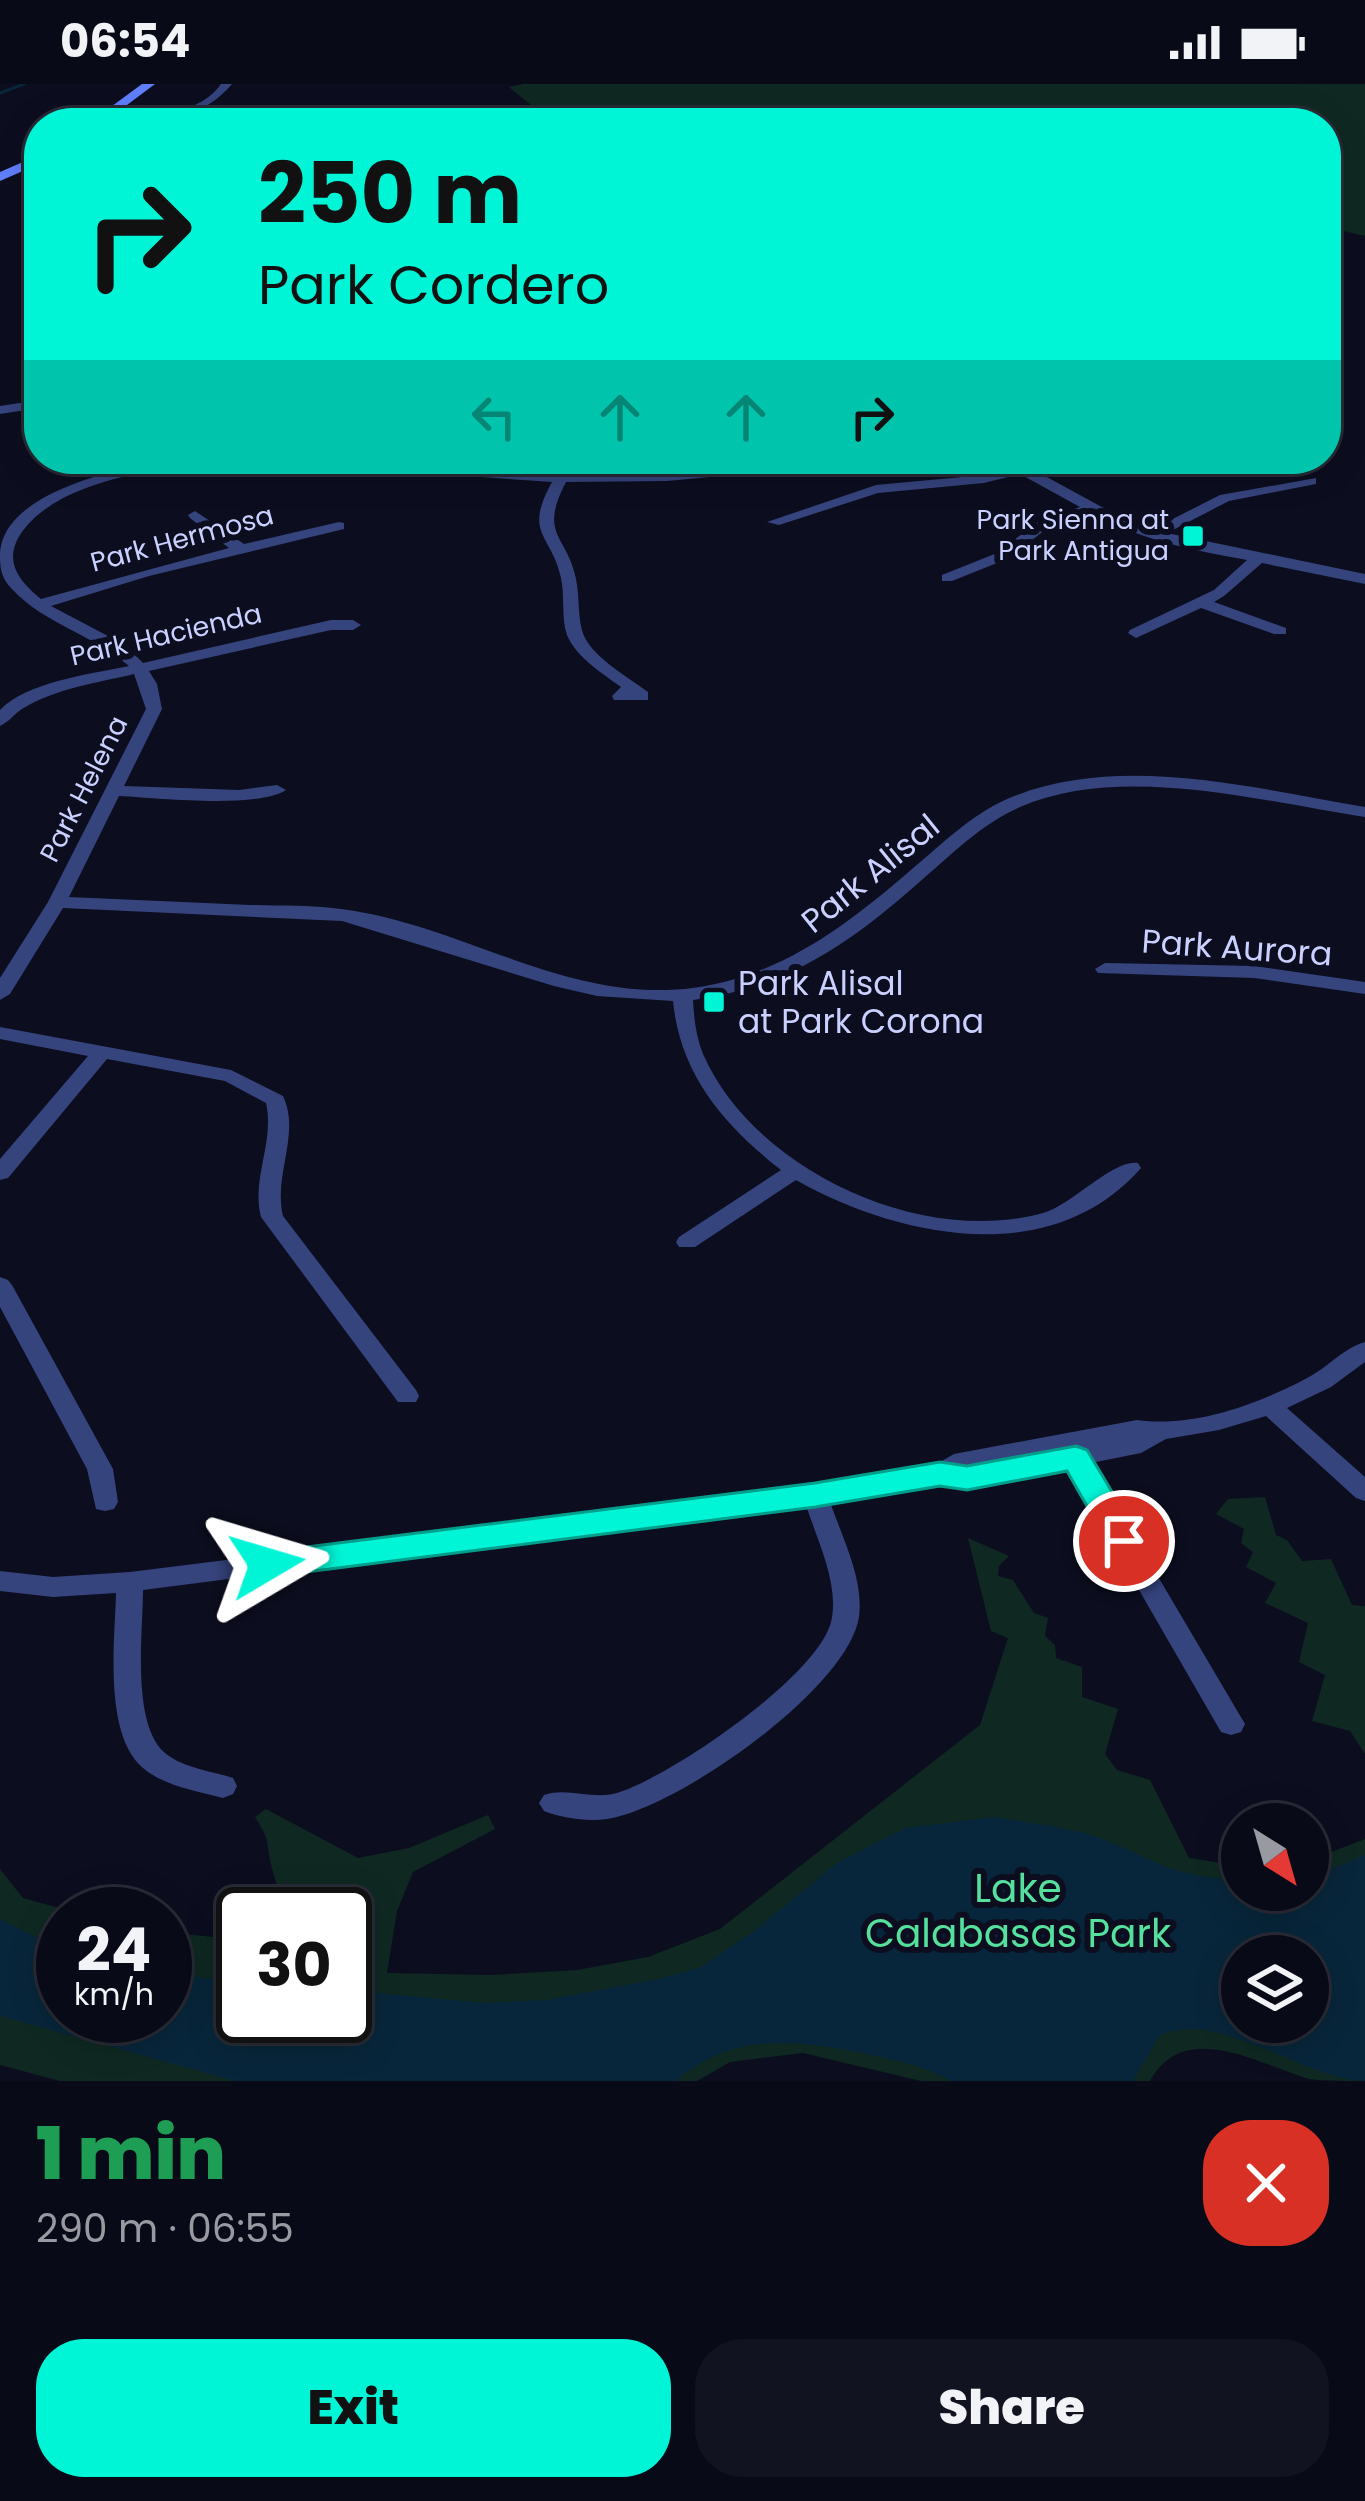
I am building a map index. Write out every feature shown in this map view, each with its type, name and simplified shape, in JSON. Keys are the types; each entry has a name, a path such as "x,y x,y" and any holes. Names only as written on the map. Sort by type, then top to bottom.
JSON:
{"main road":[{"path":"115,108 149,84"}],"street":[{"path":"192,108 216,98 227,84"},
{"path":"120,474 43,505 11,536 4,554 4,574 40,604 127,653 143,668"},
{"path":"492,474 561,479 691,474"},
{"path":"774,521 876,489 991,474"},
{"path":"1029,474 1089,509 1153,535 1363,575"},
{"path":"561,479 546,507 550,540 568,574 575,634 587,653 630,688"},
{"path":"1153,535 1226,498 1311,481"},
{"path":"947,578 1001,556 1048,521 1089,509"},
{"path":"195,514 239,548"},
{"name":"Park Hermosa","path":"40,604 239,548 339,526"},
{"path":"1136,633 1238,580 1259,558"},
{"path":"1201,602 1280,631"},
{"name":"Park Hacienda","path":"0,722 28,697 331,626 353,625"},
{"name":"Park Helena","path":"0,994 57,902 154,709 143,668"},
{"name":"Park Alisal","path":"57,902 342,915 381,922 564,982 615,993 682,995 734,987 818,955 983,818 1062,789 1178,784 1365,812"},
{"path":"116,791 239,795 277,790"},
{"name":"Park Aurora","path":"1105,969 1254,972 1365,988"},
{"path":"682,995 692,1054 707,1082 765,1148 832,1193 886,1212 980,1226 1046,1220 1095,1195 1130,1168"},
{"path":"0,1033 231,1076 250,1082 276,1100 281,1113 265,1182 272,1217 407,1396"},
{"path":"0,1173 102,1052"},
{"path":"687,1242 795,1171"},
{"path":"0,1285 100,1469 105,1502"},
{"path":"0,1581 53,1587 130,1582 815,1495 940,1474 967,1478 1071,1450 1142,1444 1159,1432 1270,1406 1322,1381 1365,1350"},
{"path":"1270,1406 1365,1492"},
{"path":"1071,1450 1231,1724"},
{"path":"554,1803 608,1808 645,1796 696,1766 798,1691 826,1663 844,1625 845,1589 815,1495"},
{"path":"130,1582 133,1732 146,1754 172,1772 223,1786"}],"green space":[{"path":"1365,84 1365,236 1341,230 1341,108 513,108 531,105 509,87"},
{"path":"1265,1497 1276,1535 1287,1540 1302,1561 1331,1559 1352,1605 1365,1606 1365,1754 1350,1731 1312,1721 1325,1675 1299,1662 1308,1623 1265,1603 1276,1583 1246,1567 1253,1552 1241,1543 1244,1529 1216,1514 1228,1499"},
{"name":"Lake Calabasas Park","path":"968,1538 1009,1556 999,1566 998,1576 1013,1580 1034,1613 1048,1618 1045,1636 1055,1645 1056,1658 1082,1667 1082,1697 1118,1709 1105,1754 1117,1770 1150,1780 1189,1858 1221,1863 1221,1911 1329,1911 1329,1853 1365,1839 1365,2081 1309,2079 1246,2056 1202,2049 1182,2052 1165,2062 1150,2081 921,2081 803,2053 730,2062 697,2081 60,2081 0,2065 0,1869 23,1898 36,1902 36,2043 192,2043 192,1935 216,1937 216,2043 372,2043 372,1887 278,1887 267,1841 255,1817 266,1809 358,1858 409,1848 488,1815 495,1829 413,1872 397,1911 387,1973 492,1975 577,1970 648,1957 720,1929 980,1725 1008,1638 991,1631"}],"water":[{"path":"995,1817 1080,1832 1174,1869 1221,1878 1221,1911 1329,1911 1329,1870 1365,1855 1365,2081 1316,2070 1248,2043 1329,2043 1329,1935 1221,1935 1221,2034 1181,2029 1159,2036 1133,2081 951,2081 885,2058 788,2043 719,2054 676,2081 235,2081 98,2043 192,2043 192,1976 216,1980 216,2043 372,2043 372,1993 484,2003 546,2000 663,1978 701,1967 837,1863 905,1828"},
{"path":"0,1919 36,1937 36,2026 0,2016"}],"waterway":[{"path":"0,93 24,84"}],"place":[{"name":"Park Sienna at Park Antigua","path":"1193,536"},
{"name":"Park Alisal at Park Corona","path":"714,1002"}],"route":[{"path":"267,1564 815,1495 940,1474 967,1478 1076,1458 1124,1541"}]}
